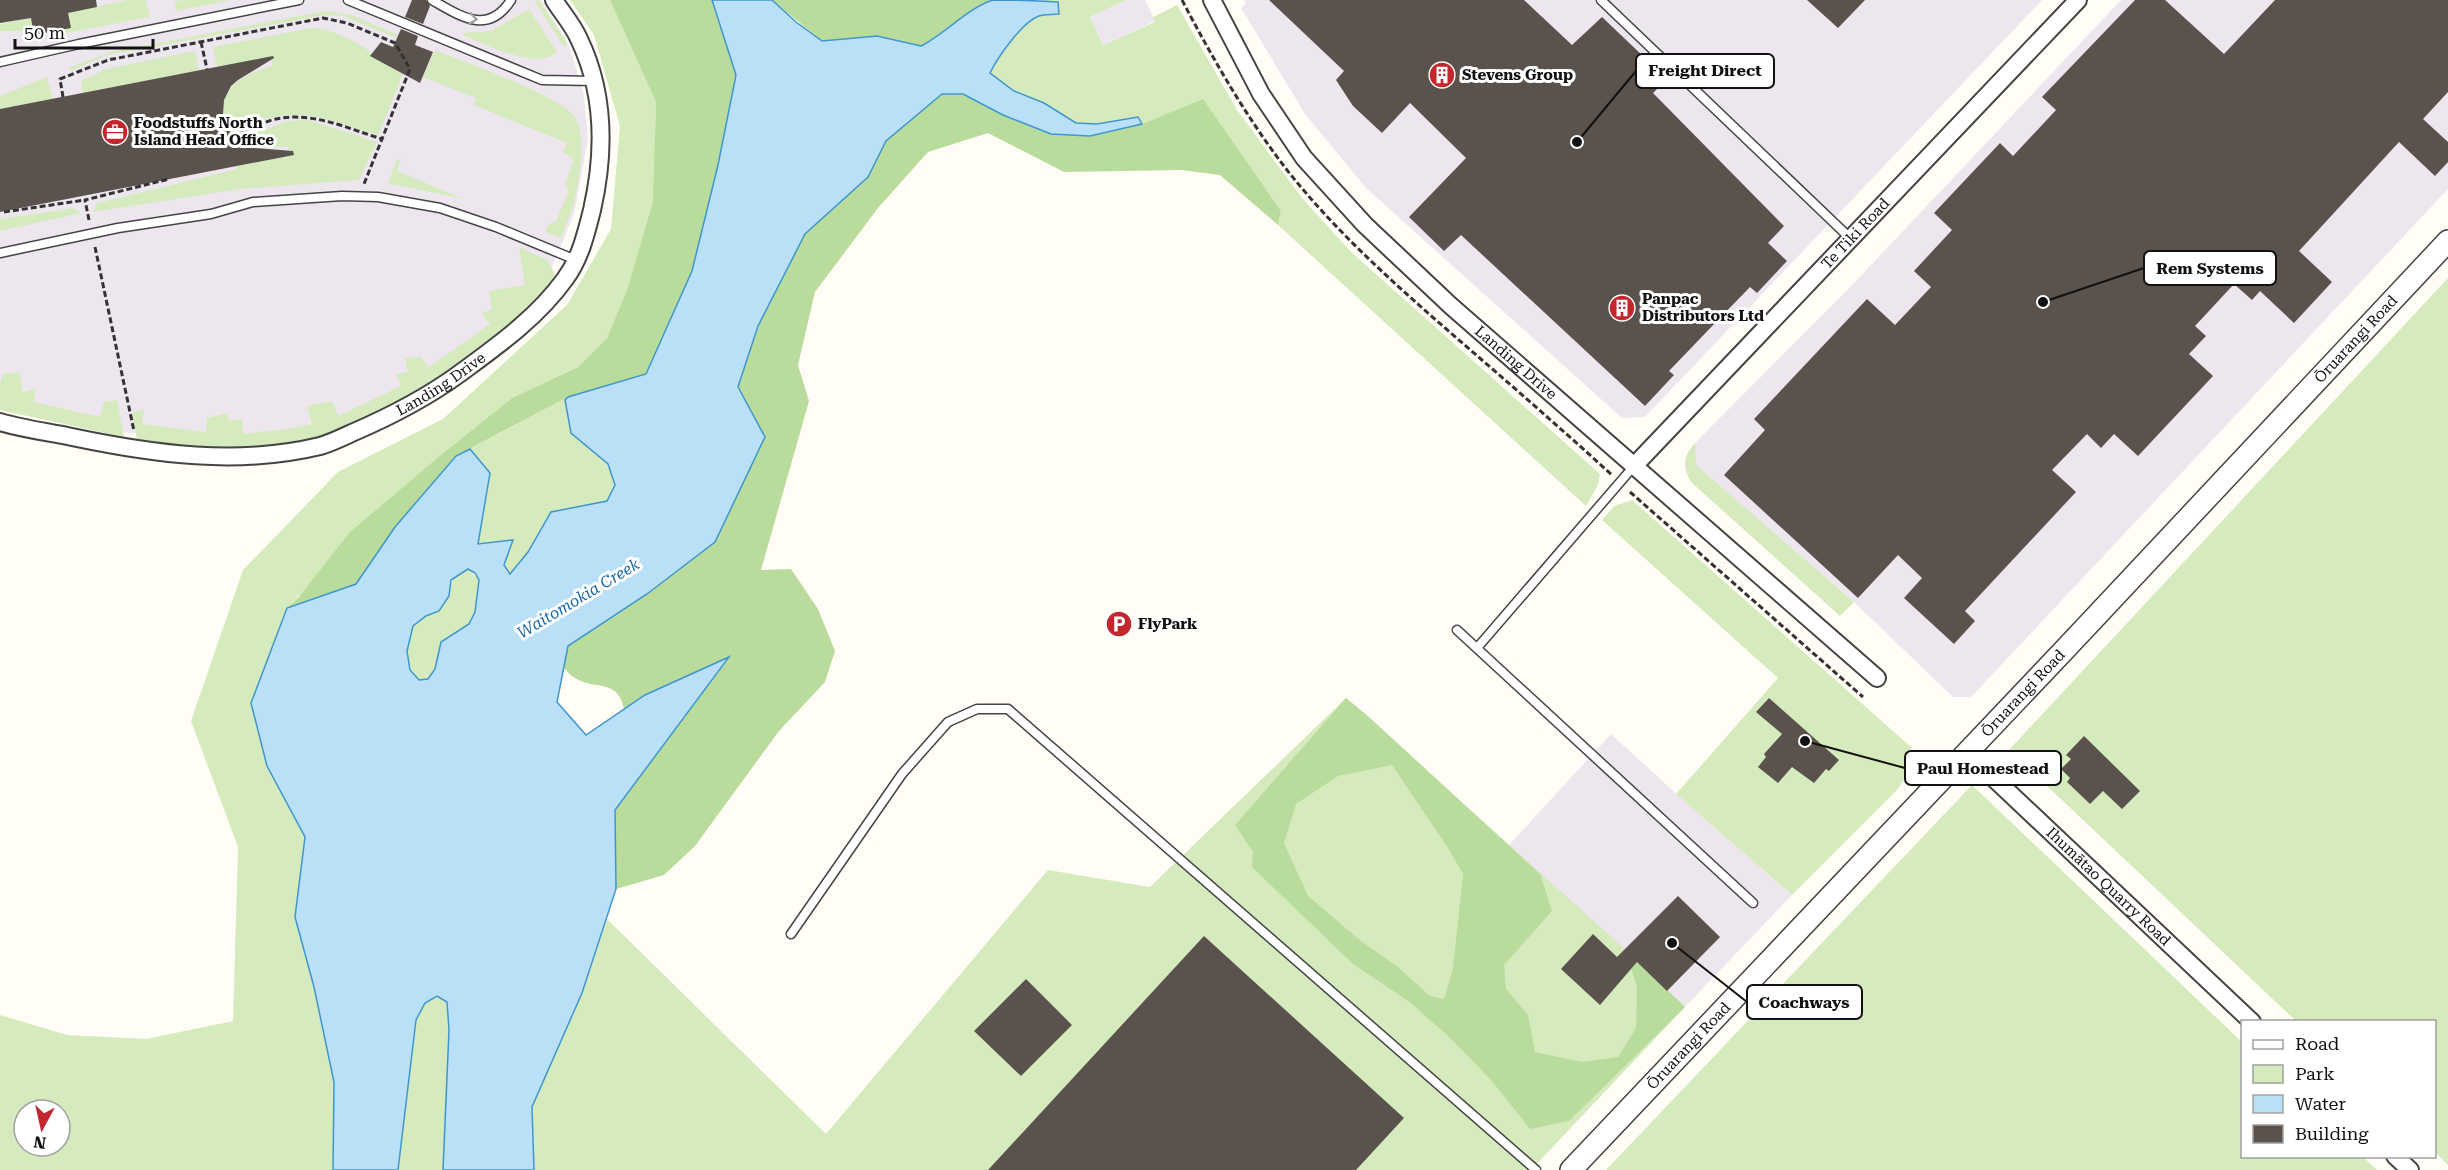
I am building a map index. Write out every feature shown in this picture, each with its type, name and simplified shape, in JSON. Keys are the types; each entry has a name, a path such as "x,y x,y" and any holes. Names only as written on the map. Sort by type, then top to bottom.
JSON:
{"street":[{"name":"Landing Drive","path":"0,422 138,451 206,456 257,456 321,446 389,417 436,390 490,352 537,312 566,278 585,238 597,188 602,147 600,106 579,38 554,0"},
{"name":"Landing Drive","path":"1212,0 1261,94 1304,158 1352,211 1451,306 1877,678"},
{"name":"Te Tiki Road","path":"1634,466 2078,0"},
{"name":"Ōruarangi Road","path":"1571,1170 2448,242"},
{"name":"Ihumātao Quarry Road","path":"1966,752 2250,1020"},
{"path":"2398,1158 2410,1170"}],"lane":[{"path":"0,62 299,0"},
{"path":"348,0 364,2 542,80 594,81"},
{"path":"432,0 464,18 477,21 492,18 511,0"},
{"path":"1601,0 1851,239"},
{"path":"0,253 211,214 260,201 342,196 378,197 454,212 576,260"},
{"path":"1477,648 1634,466"},
{"path":"1457,630 1753,903"},
{"path":"791,934 902,774 948,722 977,709 1008,709 1536,1170"}],"path":[{"path":"63,97 60,79 108,60 323,18 347,23 395,43 410,69 364,184"},
{"path":"201,42 207,69"},
{"path":"233,137 271,121 298,116 315,118 382,139"},
{"path":"4,212 85,200 169,179"},
{"path":"85,200 138,451"},
{"path":"1639,500 1863,697"}],"shaded area":[{"path":"0,0 541,0 569,45 584,95 588,140 574,214 552,267 507,323 345,424 228,443 113,431 0,407"},
{"path":"1126,0 1145,0 1155,21 1103,45 1090,17"},
{"path":"1244,0 2042,0 1645,417 1622,418 1366,188 1305,114 1241,8 1246,3"},
{"path":"2121,0 2448,0 2448,189 1971,697 1953,697 1854,602 1695,465 1695,443 1856,281"},
{"path":"1611,734 1792,895 1685,1007 1509,845"}],"green space":[{"path":"127,0 146,0 150,17 62,34 68,13"},
{"path":"231,0 176,11 175,1"},
{"path":"539,0 567,43 564,47 535,2"},
{"path":"570,0 610,0 656,101 654,202 628,287 607,338 578,367 512,398 442,454 287,608 267,766 305,837 295,917 314,987 334,1082 333,1170 0,1170 0,1015 67,1035 146,1039 233,1021 238,847 191,721 243,570 338,472 443,419 567,305 611,229 620,126 594,35"},
{"path":"610,0 712,0 736,75 718,165 692,271 646,374 568,397 456,456 395,527 356,584 287,608 299,597 349,533 442,454 512,398 578,367 607,338 628,287 653,202 656,102"},
{"path":"772,0 993,0 975,9 921,46 877,36 822,41"},
{"path":"1041,0 1126,0 1090,17 1103,45 1155,22 1153,17 1177,5 1237,110 1302,198 1350,251 1600,474 1598,485 1586,506 1278,225 1281,211 1203,100 1142,124 1138,117 1097,124 1076,123 1044,103 1014,91 990,73 1011,41 1025,25 1039,16 1059,14 1058,3"},
{"path":"529,9 557,52 548,57 537,59 510,54 462,35 491,31"},
{"path":"325,11 352,15 398,35 397,38 343,16 325,15 108,55 70,71 68,68 111,52"},
{"path":"31,18 34,31 0,31 0,24"},
{"path":"311,28 323,29 347,38 403,74 378,136 306,115 276,117 261,121 232,135 222,109 224,98 229,89 248,75 272,66 271,57 217,67 213,47"},
{"path":"435,50 532,89 551,99 575,117 581,135 580,172 573,207 561,238 545,232 549,224 556,221 569,190 565,185 573,161 563,152 567,143 474,105 476,98 423,77"},
{"path":"195,51 199,71 83,93 81,81 106,69"},
{"path":"47,77 53,99 0,109 0,96"},
{"path":"942,94 963,94 1003,115 1090,136 1142,124 1203,99 1281,211 1278,225 1220,175 1181,170 1064,172 988,133 928,152 878,208 815,292 798,365 809,401 761,570 791,569 818,609 835,651 825,682 779,731 695,846 664,875 616,889 615,810 728,658 645,695 624,709 617,693 605,687 583,682 564,668 568,645 647,594 765,437 738,387 758,326 805,234 868,177 886,141"},
{"path":"305,119 377,142 359,180 240,189 93,212 97,203 237,169 237,166 290,156 288,147 255,148 237,140 285,122"},
{"path":"397,159 401,160 397,171 464,199 388,183"},
{"path":"74,208 81,213 0,231 0,219"},
{"path":"519,247 547,260 555,274 548,286 518,320 482,349 390,408 334,432 274,447 241,450 215,449 137,440 132,412 144,410 142,424 206,432 207,418 227,413 229,420 242,419 243,434 312,424 307,406 332,401 338,416 401,386 396,374 408,372 405,358 420,357 429,367 490,324 481,313 492,310 489,291 525,285"},
{"path":"2448,278 2448,1165 2436,1153 2436,1020 2295,1020 2009,750"},
{"path":"19,372 23,392 35,389 34,402 100,417 104,402 117,400 124,437 0,410 0,384 3,374"},
{"path":"568,397 571,433 608,464 615,485 607,501 551,512 528,552 510,574 504,565 513,540 478,544 490,473 470,449"},
{"path":"1695,443 1696,465 1854,602 1840,616 1691,482 1685,462"},
{"path":"1632,500 1911,747 1911,770 1896,791 1792,895 1676,794 1778,678 1602,520 1614,506"},
{"path":"468,569 479,579 475,612 469,624 441,642 435,669 428,679 419,680 408,664 410,631 418,621 440,609 445,603 452,582 460,573"},
{"path":"1346,698 1625,949 1685,1007 1531,1170 534,1170 532,1107 582,993 607,919 826,1134 1048,870 1150,887"},
{"path":"1346,698 1540,874 1552,911 1504,965 1506,989 1528,1015 1535,1052 1582,1062 1618,1057 1636,1028 1637,987 1625,949 1685,1007 1569,1121 1530,1129 1492,1081 1448,1036 1411,1003 1353,964 1252,867 1253,852 1235,825","holes":["1392,765 1463,874 1453,969 1444,999 1430,996 1398,967 1361,941 1308,896 1284,843 1296,804 1338,776"]},
{"path":"1972,785 2241,1041 2241,1158 2364,1158 2377,1170 1606,1170"},
{"path":"437,996 447,1002 449,1030 443,1170 398,1170 416,1020 425,1003"}],"water":[{"name":"Waitomokia Creek","path":"712,0 772,0 822,41 877,36 921,46 976,8 993,0 1058,2 1059,14 1039,16 1025,25 990,73 1014,91 1044,103 1076,123 1097,124 1138,117 1142,124 1090,136 1051,134 1003,115 963,94 942,94 886,141 868,177 805,234 758,326 738,387 765,437 715,542 647,594 568,646 557,702 586,735 645,695 729,657 615,810 616,889 582,993 532,1107 534,1170 443,1170 449,1030 447,1002 437,996 425,1003 416,1020 398,1170 333,1170 334,1082 314,987 295,917 305,837 267,766 251,703 287,608 356,584 395,527 456,456 470,449 490,473 478,544 513,540 504,565 510,574 528,552 551,512 607,501 615,485 608,464 571,433 565,400 568,397 646,374 692,271 718,165 736,75","holes":["468,569 475,573 479,580 475,612 469,624 441,642 435,669 428,679 419,680 410,670 407,651 413,626 426,616 439,611 449,596 451,580"]}],"building":[{"path":"0,0 96,0 97,7 68,13 71,28 34,35 31,18 0,23"},
{"path":"412,0 426,0 430,6 423,24 405,17"},
{"path":"1269,0 1524,0 1572,45 1602,17 1667,79 1653,93 1784,226 1768,243 1787,261 1757,293 1750,287 1669,371 1674,375 1645,406 1461,235 1444,251 1409,217 1466,158 1410,103 1382,133 1353,106 1336,80 1344,71"},
{"path":"1807,0 1865,0 1838,28"},
{"path":"2135,0 2165,0 2224,54 2275,0 2448,0 2448,92 2423,119 2448,142 2448,162 2435,176 2399,142 2299,251 2332,282 2294,323 2260,291 2252,300 2234,284 2195,326 2206,336 2189,354 2213,376 2138,456 2114,434 2101,448 2087,434 2052,470 2076,492 1965,611 1975,621 1954,644 1904,598 1922,578 1898,555 1858,598 1724,475 1765,430 1754,419 1867,299 1895,325 1931,287 1914,271 1952,230 1934,213 2000,143 2013,156 2056,110 2042,97"},
{"path":"401,29 418,36 415,45 433,52 420,83 370,56 381,42 393,47"},
{"name":"Foodstuffs North Island Head Office","path":"273,56 274,58 231,86 224,100 223,114 228,130 243,144 255,148 293,151 294,155 0,212 0,109"},
{"path":"1769,698 1839,760 1829,771 1826,769 1814,783 1792,767 1778,783 1758,767 1766,757 1764,754 1782,734 1756,712"},
{"path":"2084,736 2140,791 2122,809 2103,791 2090,804 2067,782 2070,778 2061,769 2071,759 2066,755"},
{"path":"1678,896 1720,937 1667,991 1637,962 1600,1005 1561,969 1593,934 1617,957"},
{"path":"1204,936 1404,1118 1356,1170 988,1170"},
{"path":"1026,979 1072,1025 1021,1076 974,1031"}],"place":[{"name":"Stevens Group","path":"1442,75"},
{"name":"Foodstuffs North Island Head Office","path":"115,132"},
{"name":"Freight Direct","path":"1577,142"},
{"name":"Rem Systems","path":"2043,302"},
{"name":"Panpac Distributors Ltd","path":"1622,308"},
{"name":"FlyPark","path":"1119,624"},
{"name":"Paul Homestead","path":"1805,741"},
{"name":"Coachways","path":"1672,943"}]}
